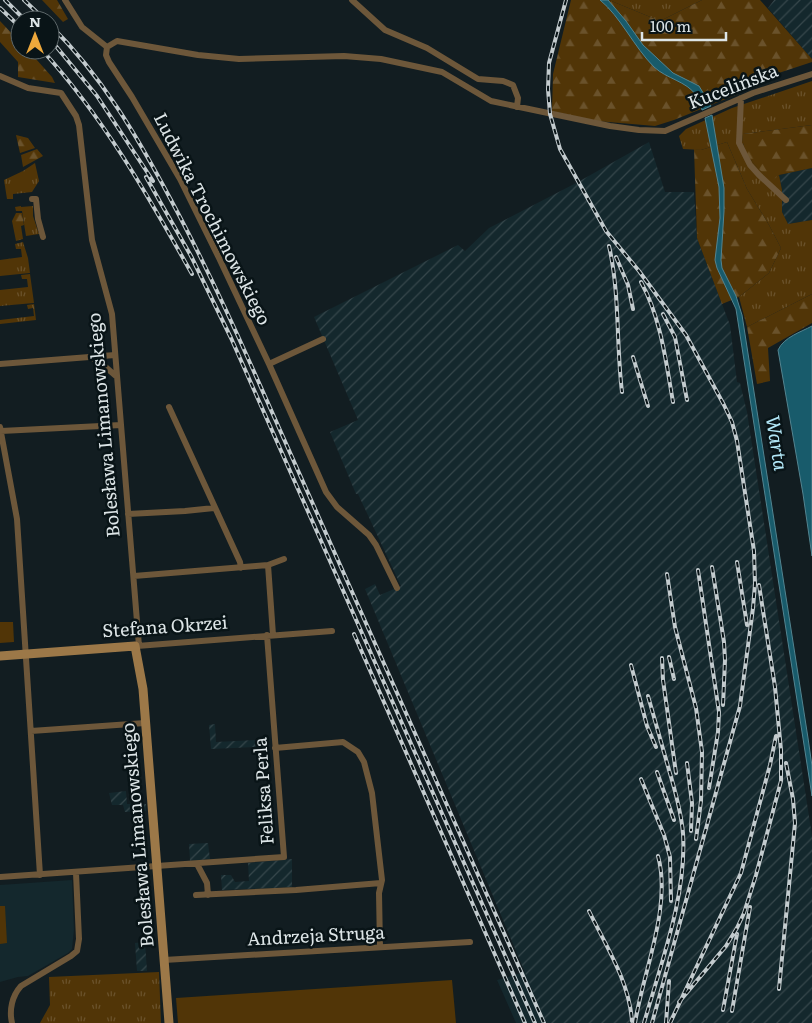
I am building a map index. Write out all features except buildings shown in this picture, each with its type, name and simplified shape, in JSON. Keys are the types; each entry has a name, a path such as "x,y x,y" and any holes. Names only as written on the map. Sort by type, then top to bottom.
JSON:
{"street":[{"path":"65,0 85,30 108,47 117,41 198,55 239,59 344,56 381,59 442,72 491,101 517,107 518,98 513,85 503,81 478,79 427,48 385,30 352,0"},
{"name":"Ludwika Trochimowskiego","path":"108,47 106,55 109,62 132,97 180,179 219,258 326,492 337,507 370,534 397,588"},
{"name":"Kucelińska","path":"517,107 610,126 666,131 741,98 812,74"},
{"name":"Bolesława Limanowskiego","path":"0,76 28,88 61,93 76,116 79,125 92,240 111,305 134,576 137,646 145,722 169,1023"},
{"path":"741,98 738,143 750,165 786,200"},
{"path":"32,199 36,199 38,219 44,236"},
{"path":"269,364 323,338"},
{"path":"0,364 115,355"},
{"path":"91,357 117,377"},
{"path":"168,407 240,562 240,568"},
{"path":"40,875 18,519 0,429 121,425"},
{"path":"128,514 214,508"},
{"path":"134,576 268,565 284,559"},
{"name":"Feliksa Perla","path":"0,878 284,857 275,748 268,565"},
{"name":"Stefana Okrzei","path":"0,656 332,632"},
{"path":"31,731 145,722"},
{"path":"275,748 343,742 358,752 364,762 372,793 381,883 379,893 380,947"},
{"path":"197,864 207,883 208,895"},
{"path":"12,1023 12,1004 16,992 21,986 71,956 76,951 79,940 76,873"},
{"path":"196,895 381,883"},
{"name":"Andrzeja Struga","path":"164,960 470,942"}],"shaded area":[{"path":"774,0 812,0 812,59 768,8"},
{"path":"649,142 665,192 694,192 697,238 730,325 737,382 740,383 747,412 812,836 812,1023 546,1023 365,589 375,584 380,595 401,586 358,494 356,494 330,432 358,420 314,317 458,245 465,251 489,228 578,182"},
{"path":"812,168 812,220 788,224 782,212 782,190 779,175"},
{"path":"215,724 216,742 258,740 258,747 211,749 209,725"},
{"path":"126,791 127,804 146,804 146,811 125,812 123,805 112,805 109,793"},
{"path":"208,843 210,859 190,861 189,844"},
{"path":"292,859 292,887 222,890 221,875 231,875 235,882 249,881 248,863"},
{"path":"72,880 74,930 72,949 28,976 0,982 0,885"},
{"path":"145,942 147,971 137,971 135,943"},
{"path":"525,972 546,1023 516,1023 497,980"}],"green space":[{"path":"42,0 57,0 68,19 63,22 60,19 60,10 52,10"},
{"path":"571,0 609,0 660,21 702,0 760,0 812,59 812,62 733,88 738,94 655,126 597,121 552,111 553,74"},
{"path":"609,0 702,0 660,21"},
{"path":"0,21 10,32 10,53 0,42"},
{"path":"16,60 37,60 55,83 18,77 18,62"},
{"path":"812,81 812,125 743,134 743,141 747,154 761,171 772,180 779,175 782,190 782,212 788,224 812,220 812,294 747,327 739,297 769,273 781,248 747,189 727,142 701,150 683,149 679,136 686,129 732,108"},
{"path":"812,125 812,168 779,175 772,181 751,160 744,148 743,134"},
{"path":"16,135 28,138 35,148 20,153"},
{"path":"727,142 747,189 781,248 769,273 739,297 722,304 697,238 694,149 701,150"},
{"path":"37,149 43,156 23,167 21,155"},
{"path":"35,163 39,181 32,192 13,194 13,199 7,199 4,180"},
{"path":"33,206 33,216 39,234 26,236 22,211 16,211 15,207"},
{"path":"16,213 22,213 24,225 21,226 23,239 16,241 12,221"},
{"path":"23,242 30,273 0,276 0,260 22,257 21,249 16,249 15,244"},
{"path":"30,274 34,303 0,306 0,290 28,287 27,279 22,279 21,275"},
{"path":"812,294 812,323 768,348 770,381 757,384 747,327"},
{"path":"34,304 36,320 0,324 0,320 34,316 33,308 28,309 27,305"},
{"path":"0,622 13,622 14,642 0,643"},
{"path":"0,906 5,906 7,943 0,944"},
{"path":"159,972 161,1023 40,1023 50,1005 49,977"},
{"path":"452,980 456,1023 178,1023 176,998"}],"water":[{"path":"600,0 608,0 643,45 673,73 699,86 711,106 702,110 692,90 654,67 614,14"},
{"path":"712,115 724,188 722,268 736,296 742,315 808,738 812,766 812,796 736,309 715,260 720,218 719,187 705,118"},
{"path":"812,326 812,556 778,350 788,338"}],"railway":[{"path":"5,0 15,10"},
{"path":"24,0 34,10"},
{"path":"566,0 549,63 548,89 550,114 560,149 606,231 639,271 686,335 724,405 732,422 737,441 754,551 755,584 753,608 740,706 652,1023"},
{"path":"0,8 10,18"},
{"path":"60,36 86,65 117,108 182,220 251,365 544,1023"},
{"path":"60,51 97,96 153,181"},
{"path":"50,60 105,130 141,186 192,274"},
{"path":"146,177 191,256 231,338 535,1023"},
{"path":"609,246 615,282 622,392"},
{"path":"616,257 628,285 633,309"},
{"path":"641,282 658,325 673,402"},
{"path":"663,314 675,337 687,400"},
{"path":"633,357 648,406"},
{"path":"737,562 747,625"},
{"path":"712,567 724,642 723,705"},
{"path":"698,570 719,712 718,732 709,788"},
{"path":"667,574 675,627 696,708 702,752 701,801 696,839"},
{"path":"679,1002 726,946 744,913 781,781 781,750 775,687 759,585"},
{"path":"354,634 525,1023"},
{"path":"669,657 674,679"},
{"path":"662,658 663,680 676,773"},
{"path":"631,665 647,726 656,747"},
{"path":"644,1023 677,905 683,857 683,833 679,809 648,696"},
{"path":"670,1023 741,873 776,736"},
{"path":"687,763 692,803 691,831"},
{"path":"779,989 795,823 793,799 786,763"},
{"path":"657,772 674,820"},
{"path":"641,779 664,835 670,857 671,901"},
{"path":"635,1023 659,918 661,876 658,856"},
{"path":"732,1011 750,907"},
{"path":"589,911 622,978 632,1021"},
{"path":"723,1010 737,934"},
{"path":"666,1023 669,981"}],"water label":[{"name":"Warta","path":"777,443"}]}
